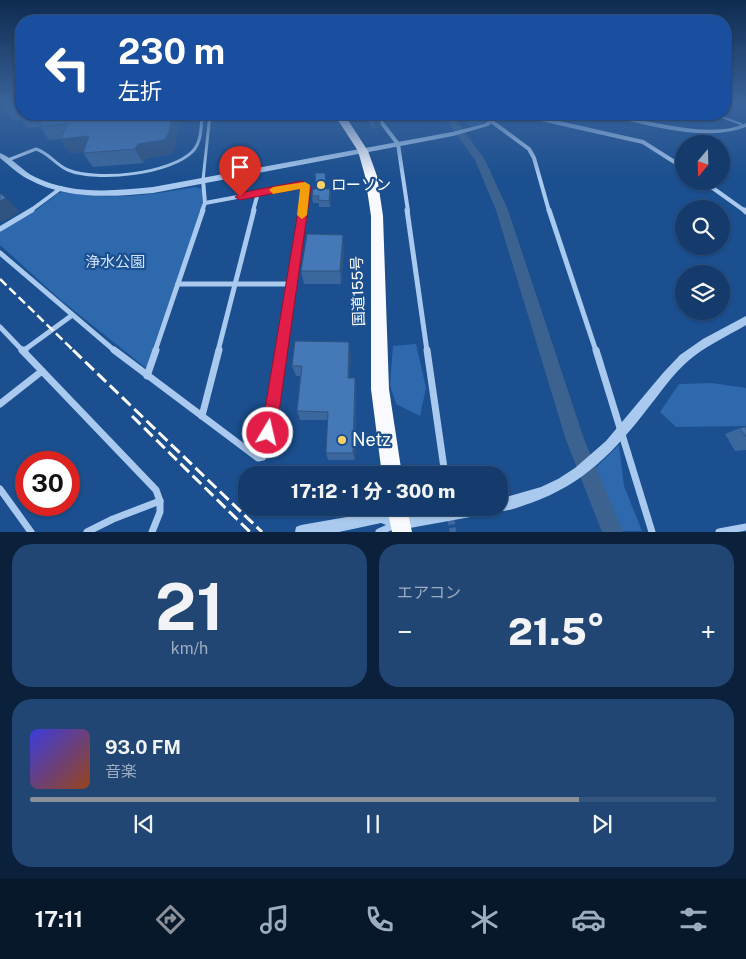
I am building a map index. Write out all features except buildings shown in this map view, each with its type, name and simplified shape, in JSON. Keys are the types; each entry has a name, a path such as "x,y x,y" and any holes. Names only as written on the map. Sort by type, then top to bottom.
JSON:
{"highway":[{"name":"国道155号","path":"349,129 363,150 371,176 376,216 380,389 391,466"}],"street":[{"path":"386,129 398,144 444,466"},
{"path":"0,155 31,178 61,188 97,194 118,194 153,190 454,134 472,129"},
{"path":"501,129 529,150 534,158 540,185 591,334 652,532"},
{"path":"585,129 643,142 675,162"},
{"path":"697,129 738,129"},
{"path":"147,376 205,203 203,180"},
{"path":"0,253 71,316 147,376 258,458 263,458 306,186 302,185 205,203"},
{"path":"0,229 27,214 61,188"},
{"path":"715,190 746,212"},
{"path":"202,416 258,193"},
{"path":"178,284 291,284"},
{"path":"23,351 71,316"},
{"path":"508,503 543,493 577,476 621,434 664,379 685,358 746,320"},
{"path":"0,327 148,482 160,501 160,512 154,529"},
{"path":"0,404 42,371"},
{"path":"0,489 31,532"},
{"path":"87,532 113,518 160,501"},
{"path":"379,532 399,521 433,516"},
{"path":"301,532 381,517 399,521"},
{"path":"720,532 746,527"}],"lane":[{"path":"8,160 36,149 43,152 65,169 83,174 124,173 164,167 180,160 194,150 199,140 200,129"},
{"path":"203,180 208,129"}],"green space":[{"name":"浄水公園","path":"195,187 202,189 203,205 146,368 62,301 0,245 0,231 31,214 62,192 98,196 129,196"},
{"path":"416,344 426,388 420,416 396,404 390,385 393,346"},
{"path":"712,383 746,388 746,426 676,427 660,412 679,384"},
{"path":"619,445 624,486 642,531 620,531 592,471"}],"waterway":[{"path":"458,129 480,160 502,210 575,440 613,532"}],"tunnel":[{"path":"450,516 453,532"}],"railway":[{"path":"0,279 74,351"},
{"path":"73,350 262,532"},
{"path":"132,416 250,532"}],"slow traffic":[{"path":"273,190 305,185 307,187 302,215"}],"place":[{"name":"ローソン","path":"321,185"},
{"name":"Netz","path":"342,440"}],"route":[{"path":"240,197 302,185 307,187 268,433"}]}
